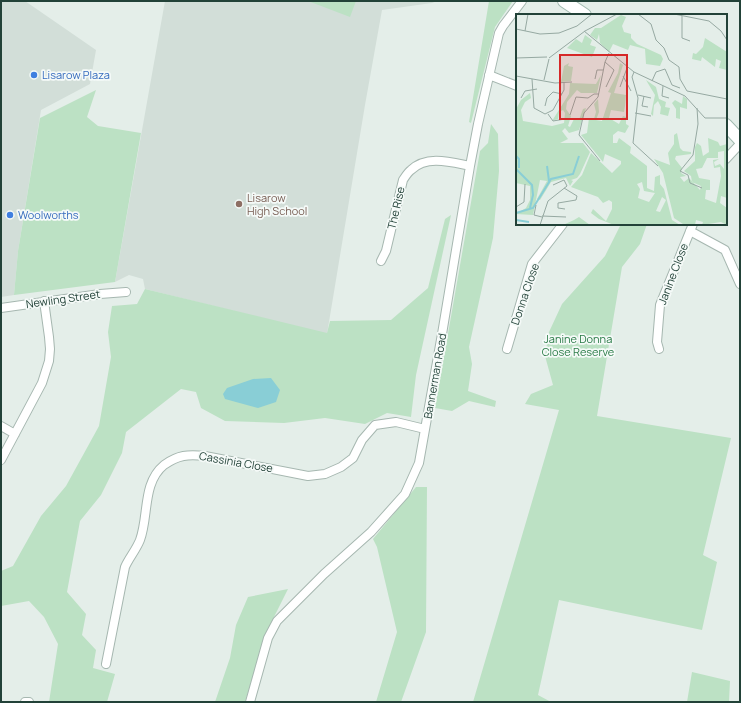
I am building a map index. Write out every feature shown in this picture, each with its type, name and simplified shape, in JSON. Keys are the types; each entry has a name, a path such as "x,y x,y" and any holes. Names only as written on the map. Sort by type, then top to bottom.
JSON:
{"street":[{"name":"Bannerman Road","path":"250,702 268,638 277,621 324,574 371,532 405,494 419,462 478,124 499,33 522,1"},
{"path":"564,1 584,14"},
{"path":"575,1 589,14"},
{"path":"489,75 516,86"},
{"path":"727,126 740,140"},
{"path":"727,158 740,144"},
{"name":"The Rise","path":"381,261 386,251 403,180 410,170 419,164 436,160 470,166"},
{"name":"Donna Close","path":"507,349 532,264 562,225"},
{"path":"692,228 725,250 740,284"},
{"name":"Janine Close","path":"659,349 657,342 660,305 692,228"},
{"name":"Newling Street","path":"1,308 44,301 126,292"},
{"path":"1,460 42,383 49,361 50,343 44,301"},
{"name":"Cassinia Close","path":"106,664 125,567 128,559 140,540 151,483 158,470 170,461 182,455 193,454 308,476 324,474 341,467 353,458 362,440 374,425 396,422 425,429"},
{"path":"1,426 15,434"}],"shaded area":[{"path":"1,1 25,1 96,50 90,84 41,110 18,251 14,295 1,297"},
{"name":"Lisarow High School","path":"165,1 437,1 382,10 327,334 145,289 143,279 129,275 115,282"}],"green space":[{"path":"308,1 356,1 350,17"},
{"path":"489,1 513,1 495,27 471,123 469,122"},
{"path":"96,90 87,117 98,126 141,133 115,282 14,295 18,251 40,118"},
{"path":"491,124 498,134 499,171 493,238 469,347 472,364 468,391 496,401 495,407 469,401 452,411 435,408 480,151 488,143"},
{"path":"451,215 416,375 411,417 387,413 365,424 325,418 284,423 225,421 201,408 196,392 181,389 126,432 122,453 101,495 80,521 67,592 86,614 82,635 96,650 93,668 115,674 107,702 49,702 58,644 44,617 29,601 1,606 1,571 13,566 41,516 66,486 99,426 111,357 108,332 112,306 137,304 145,289 327,333 330,321 391,320 428,288 445,219"},
{"name":"Janine Donna Close Reserve","path":"620,225 647,225 640,244 622,267 597,416 731,438 703,555 717,562 702,630 559,600 538,695 551,702 473,702 559,410 525,404 531,394 553,385 545,356 549,332 562,304 605,256"},
{"path":"416,487 427,487 426,632 401,702 376,702 397,632 377,547 373,539"},
{"path":"288,589 265,635 245,702 215,702 230,658 236,625 248,597"},
{"path":"692,672 730,681 729,702 687,702"}],"water":[{"path":"271,378 280,390 276,402 258,408 225,399 223,394 227,388 253,379"}],"place":[{"name":"Lisarow Plaza","path":"34,75"},
{"name":"Lisarow High School","path":"239,204"},
{"name":"Woolworths","path":"10,215"}]}
